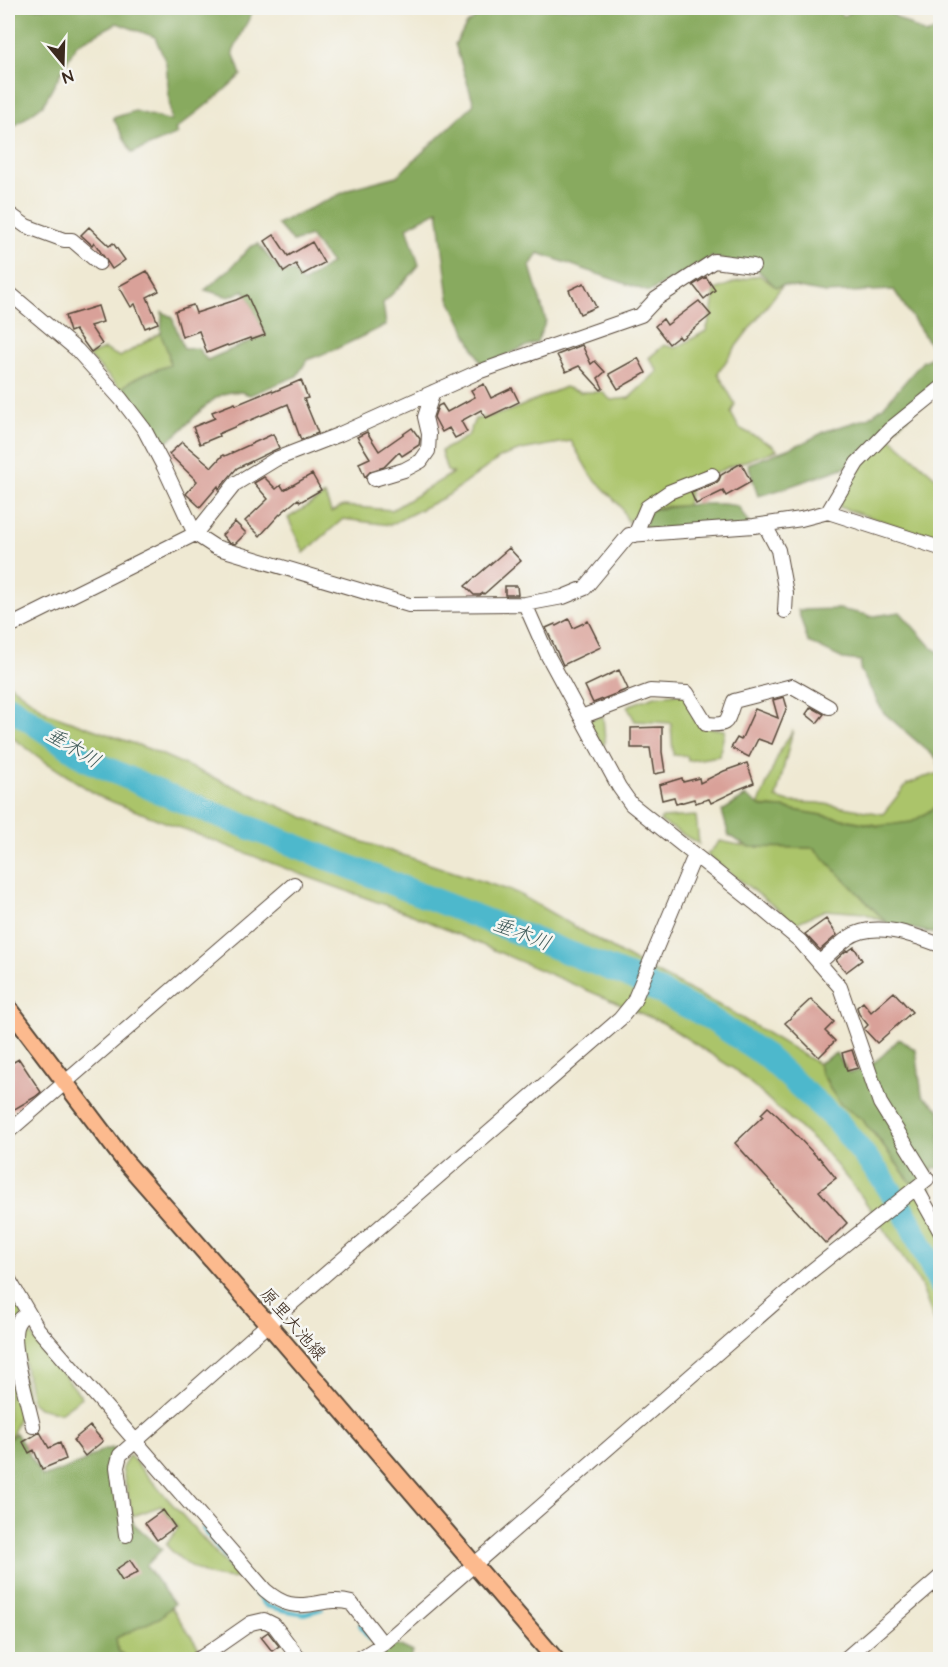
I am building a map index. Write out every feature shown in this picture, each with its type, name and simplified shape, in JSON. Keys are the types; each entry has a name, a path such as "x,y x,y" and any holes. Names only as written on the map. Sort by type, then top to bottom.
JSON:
{"main road":[{"name":"原里大池線","path":"8,1007 63,1083 123,1159 556,1659"}],"street":[{"path":"8,213 26,226 64,240 72,240 99,263"},
{"path":"8,627 195,534 235,484 276,459 338,435 478,372 641,315 656,299 714,261 753,266"},
{"path":"8,292 77,350 121,399 144,429 164,466 195,534 215,547 409,605 525,604 563,597 585,588 629,535 765,525 828,512 940,548"},
{"path":"828,512 857,463 889,430 940,389"},
{"path":"374,479 405,470 421,461 428,451 429,434 425,417 433,393"},
{"path":"635,535 646,507 669,492 712,475"},
{"path":"765,525 778,550 786,593 785,611"},
{"path":"355,1659 382,1644 809,1273 927,1179 880,1103 840,987 800,941 756,903 631,804 619,787 548,656 525,604"},
{"path":"581,717 650,691 687,693 706,724 721,726 726,722 734,701 792,686 829,707"},
{"path":"126,1535 117,1467 120,1455 620,1019 633,1004 695,855"},
{"path":"8,1132 294,884"},
{"path":"819,963 848,938 861,932 883,930 921,938 940,945"},
{"path":"916,1188 937,1216 940,1231"},
{"path":"8,1278 38,1329 265,1590 277,1599 290,1604 304,1606 330,1600 343,1600 351,1603 382,1644"},
{"path":"28,1312 20,1318 16,1328 15,1346 33,1426"},
{"path":"844,1659 940,1576"},
{"path":"196,1659 251,1623 264,1620 274,1625 301,1659"}],"green space":[{"path":"8,8 254,8 233,52 241,75 175,130 178,134 132,153 113,118 135,111 171,121 166,63 155,37 117,23 77,44 43,105 8,131"},
{"path":"480,8 834,8 843,16 859,8 882,8 926,35 940,28 940,388 857,463 758,496 748,464 803,443 826,431 868,418 883,407 923,361 937,355 894,290 825,293 783,285 776,287 753,266 712,257 649,292 538,253 530,266 546,321 537,342 482,365 449,298 438,210 407,227 419,265 383,303 386,325 307,360 297,376 250,395 238,392 217,397 181,430 157,446 121,389 150,372 170,365 168,352 161,335 162,312 172,317 184,349 198,348 207,360 265,335 244,290 229,297 205,290 232,267 250,247 258,244 281,272 294,272 303,283 331,263 310,236 293,242 277,224 355,187 397,176 474,104 455,44"},
{"path":"759,275 776,287 783,285 718,373 735,404 731,413 739,428 772,445 777,450 728,467 691,485 687,506 648,509 628,522 621,507 590,474 571,441 521,450 501,457 447,496 390,525 343,519 304,553 288,518 325,495 331,512 343,506 392,510 453,473 447,471 441,451 468,436 475,419 510,411 565,387 580,392 602,392 611,400 629,398 658,371 649,358 664,345 676,348 706,331 715,290"},
{"path":"162,332 170,365 150,372 121,389 88,356 104,349 120,357"},
{"path":"890,437 940,481 940,540 839,507 848,478"},
{"path":"696,504 738,506 751,527 644,529 649,510"},
{"path":"839,609 868,615 868,617 900,612 931,647 940,653 940,768 937,764 938,758 883,712 860,669 861,661 843,659 808,642 798,610"},
{"path":"8,683 48,713 149,749 351,838 517,893 634,961 728,1010 817,1063 830,1089 863,1120 928,1205 940,1227 940,1336 920,1283 862,1197 824,1150 737,1071 663,1023 408,913 100,797 44,761 8,734"},
{"path":"687,693 703,727 725,730 719,756 688,761 687,756 673,755 671,723 635,721 627,706 655,696"},
{"path":"603,716 605,742 603,746 586,720"},
{"path":"793,730 776,798 789,802 819,803 883,814 907,784 940,773 940,802 934,811 912,822 882,826 783,808 758,806 779,753"},
{"path":"746,796 761,807 783,808 879,826 912,822 934,808 940,800 940,935 887,923 814,848 749,847 729,836 722,811"},
{"path":"696,816 699,844 660,821 662,818"},
{"path":"720,841 749,847 814,848 887,923 864,913 825,910 796,923 707,855"},
{"path":"899,1039 916,1050 922,1095 940,1110 940,1168 933,1168 929,1207 876,1135 863,1120 841,1105 821,1074 819,1063 836,1053 849,1073 866,1069"},
{"path":"8,1280 24,1312 16,1328 28,1406 20,1413 13,1433 8,1439"},
{"path":"26,1329 82,1397 60,1413 39,1408 32,1402 20,1341"},
{"path":"16,1433 43,1477 83,1462 102,1450 114,1448 112,1470 134,1524 162,1549 146,1566 174,1604 161,1617 116,1638 118,1651 129,1659 8,1659 8,1440"},
{"path":"129,1455 238,1578 207,1574 189,1565 173,1553 166,1545 178,1528 161,1506 133,1516 122,1468"},
{"path":"171,1607 199,1648 192,1659 129,1659 118,1651 116,1638 161,1617"},
{"path":"392,1642 413,1652 411,1659 362,1660"}],"building":[{"path":"89,227 109,246 113,243 125,260 112,269 94,242 92,245 81,235"},
{"path":"274,235 288,256 312,242 324,263 302,275 296,264 284,272 265,241"},
{"path":"147,271 159,291 147,297 158,323 145,328 135,304 131,307 119,286"},
{"path":"706,277 715,290 704,299 693,285"},
{"path":"584,283 596,307 580,314 569,290"},
{"path":"247,295 265,335 207,353 199,331 182,337 175,311 193,305 196,313"},
{"path":"699,301 711,315 681,339 679,336 669,344 655,326 663,319 667,325"},
{"path":"98,306 103,322 90,326 102,344 91,352 75,330 70,332 65,316"},
{"path":"582,345 591,364 595,361 605,372 598,378 603,388 601,390 579,366 566,372 557,355"},
{"path":"638,358 646,373 618,389 609,374"},
{"path":"301,380 308,398 304,399 318,433 301,440 288,404 200,444 193,427 215,418 212,412 272,390 273,392"},
{"path":"484,384 491,398 512,388 519,402 486,418 481,410 461,421 467,432 455,438 449,428 442,432 434,417 438,406 442,404 447,412 475,397 471,390"},
{"path":"412,428 420,439 419,445 402,456 399,452 384,467 371,471 365,477 359,463 370,458 357,437 367,432 379,451"},
{"path":"273,434 279,448 237,468 200,507 186,494 197,481 169,454 182,442 212,467 223,455"},
{"path":"741,463 751,482 726,496 723,491 696,504 691,493 716,483 721,475"},
{"path":"312,474 321,490 300,502 298,499 260,536 245,521 268,499 254,483 264,477 276,489 281,485 284,490"},
{"path":"235,522 246,533 235,544 228,542 222,535"},
{"path":"509,548 521,561 484,594 474,595 465,586"},
{"path":"505,586 517,586 518,595 505,595"},
{"path":"569,619 573,628 588,621 601,647 563,665 546,628"},
{"path":"619,670 628,689 593,703 585,686"},
{"path":"784,697 787,707 772,744 758,739 749,757 731,748 737,738 741,740 755,709 778,718 773,700"},
{"path":"811,707 824,714 817,723 806,714"},
{"path":"662,727 665,772 654,774 650,748 631,748 631,728"},
{"path":"747,763 754,783 711,803 709,799 695,803 694,799 676,804 674,797 662,800 659,785 682,778 683,782 699,778 700,783"},
{"path":"826,919 837,935 820,950 805,934"},
{"path":"854,947 862,960 846,972 836,960"},
{"path":"894,992 912,1012 877,1043 864,1029 868,1025 859,1014 857,1007 863,1002 871,1012"},
{"path":"811,999 834,1022 825,1031 835,1041 819,1057 785,1023"},
{"path":"852,1050 858,1068 847,1071 842,1053"},
{"path":"19,1059 41,1092 8,1113 8,1065"},
{"path":"768,1107 819,1157 836,1178 819,1191 847,1223 826,1244 735,1143 763,1116 761,1114"},
{"path":"90,1426 103,1441 85,1456 73,1440"},
{"path":"40,1432 49,1448 60,1443 66,1459 42,1469 34,1450 29,1453 23,1442"},
{"path":"163,1510 175,1527 157,1540 145,1523"},
{"path":"130,1560 138,1572 122,1581 115,1570"},
{"path":"268,1632 279,1646 272,1651 261,1637"}],"waterway":[{"name":"垂木川","path":"8,706 88,760 164,794 633,978 708,1017 766,1056 837,1121 883,1179 908,1219 940,1284"},
{"path":"203,1529 266,1606 305,1614 322,1609"},
{"path":"360,1625 369,1639"}]}
